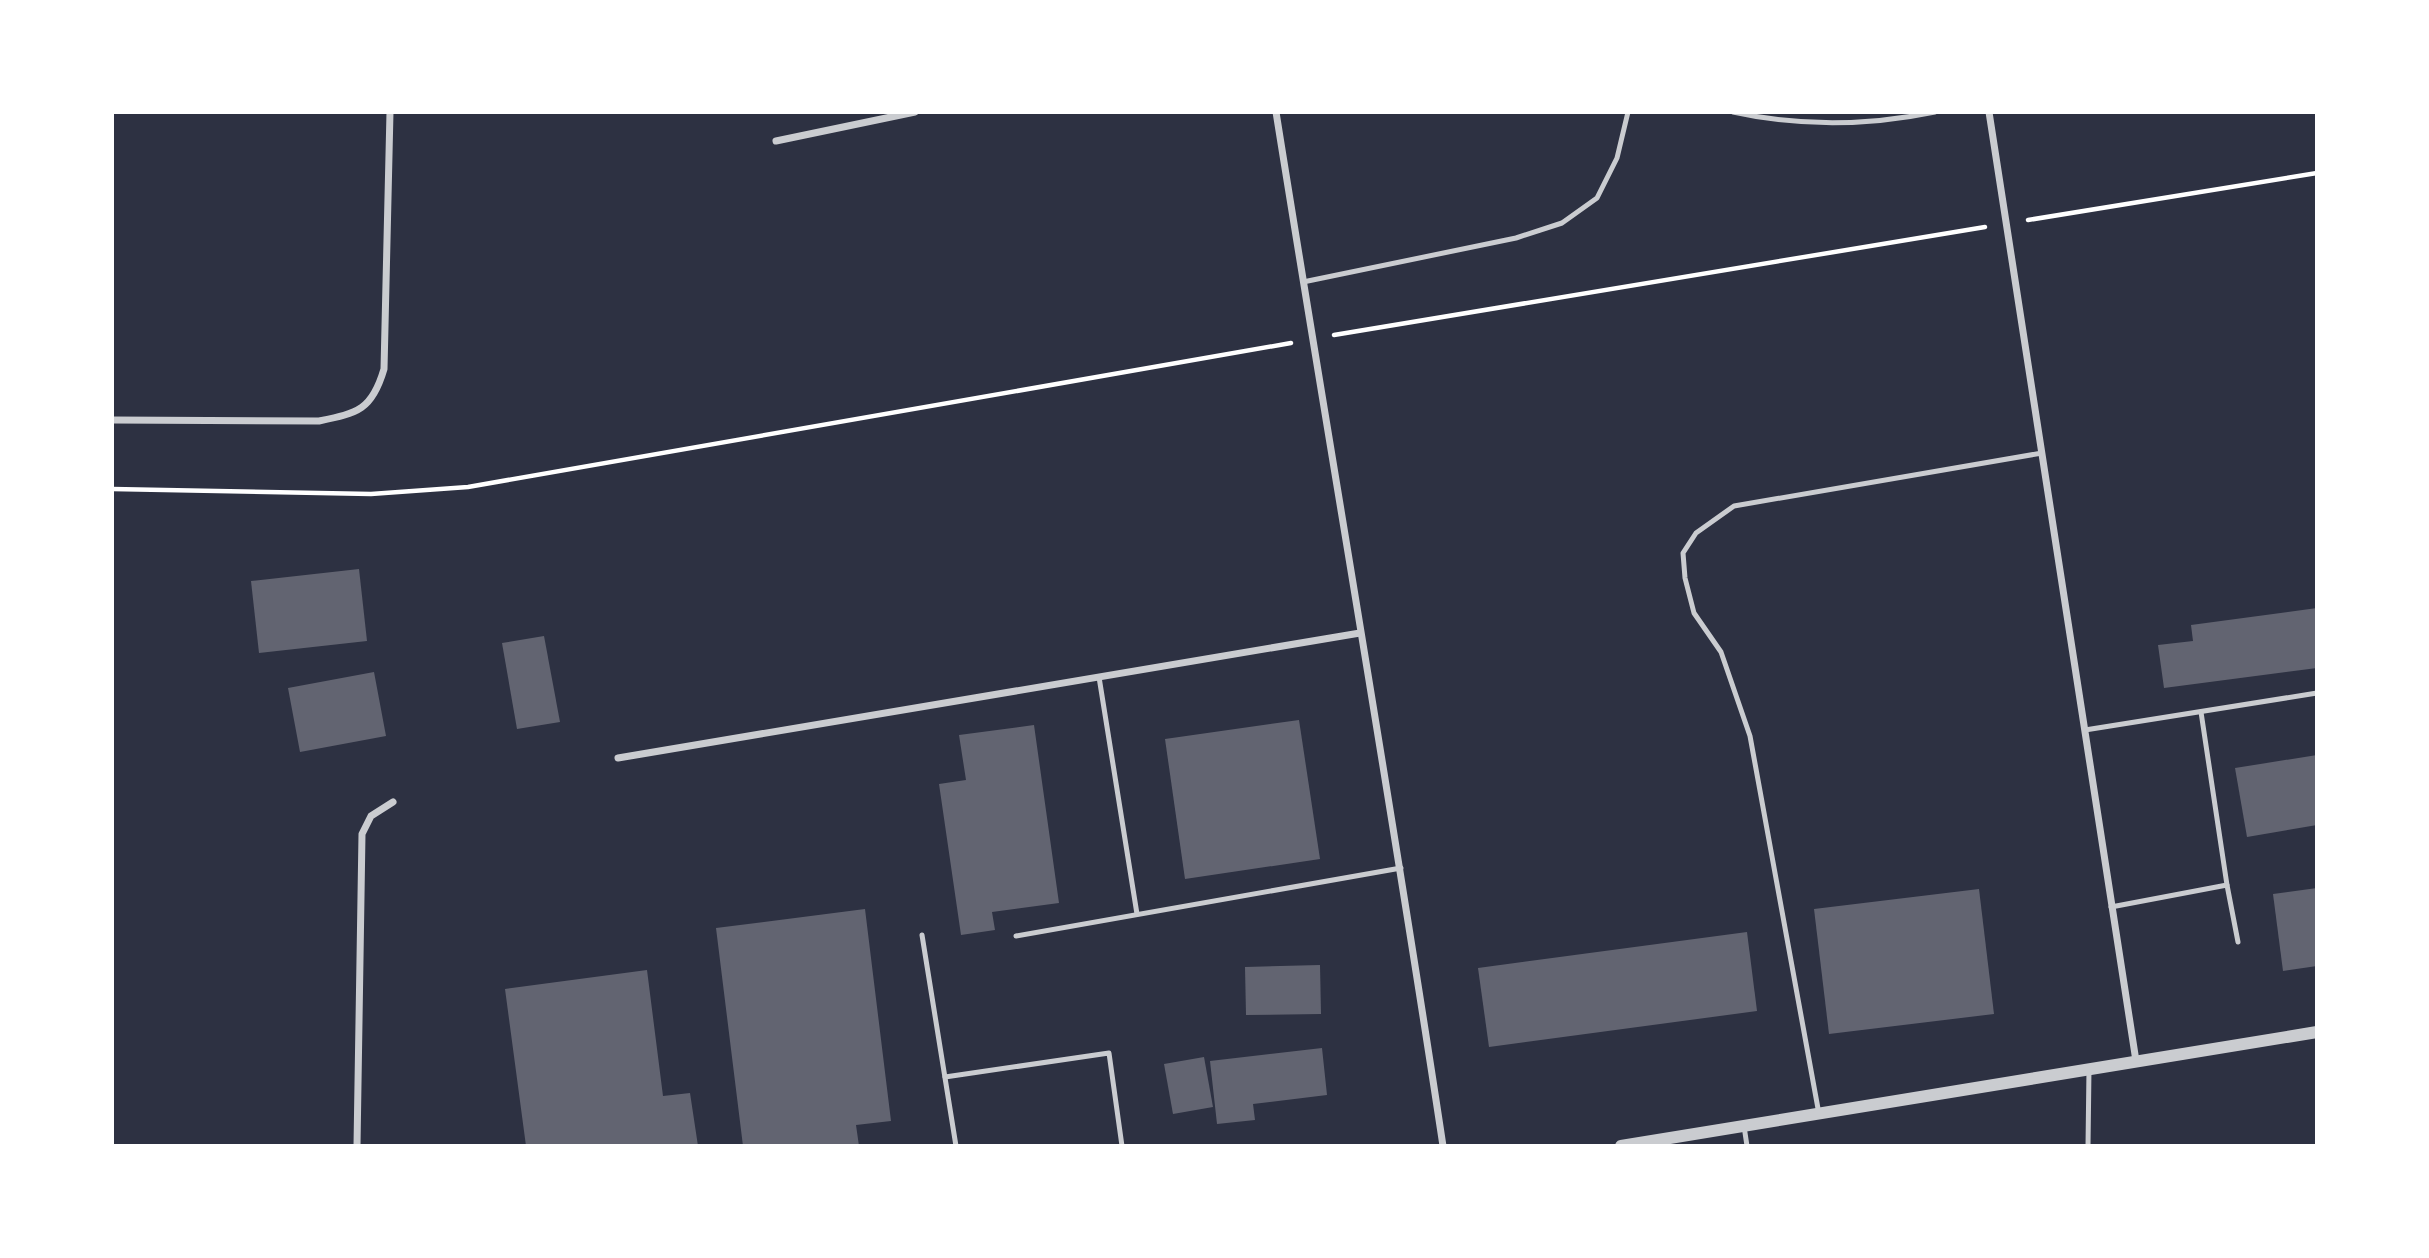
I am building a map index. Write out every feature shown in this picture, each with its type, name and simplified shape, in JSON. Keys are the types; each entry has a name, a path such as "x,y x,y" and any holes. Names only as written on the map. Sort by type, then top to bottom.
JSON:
{"street":[{"path":"112,420 319,421 342,417 362,409 378,391 384,369 390,112"},
{"path":"776,141 915,112"},
{"path":"1276,112 1360,633 1401,868 1443,1146"},
{"path":"1989,112 2136,1061"},
{"path":"618,758 1360,633"},
{"path":"357,1146 362,834 371,816 393,802"},
{"path":"1621,1146 2317,1032"}],"lane":[{"path":"1303,282 1516,237 1563,223 1597,198 1617,158 1628,112"},
{"path":"1734,112 1773,121 1830,123 1892,121 1935,112"},
{"path":"1819,1114 1750,736 1721,652 1694,613 1685,578 1684,553 1696,533 1734,506 2042,453"},
{"path":"1099,677 1137,914"},
{"path":"2085,730 2317,693"},
{"path":"2201,712 2238,942"},
{"path":"1016,936 1401,868"},
{"path":"2111,907 2227,885"},
{"path":"922,935 956,1146"},
{"path":"945,1077 1109,1053 1122,1146"},
{"path":"2088,1146 2089,1069"},
{"path":"1744,1126 1747,1146"}],"path":[{"path":"112,489 371,494 468,487 1313,339 2317,173"}],"building":[{"path":"359,569 367,641 259,653 251,581"},
{"path":"2317,608 2317,668 2164,688 2158,645 2193,641 2191,625"},
{"path":"544,636 560,722 517,729 502,643"},
{"path":"374,672 386,736 300,752 288,688"},
{"path":"1299,720 1320,859 1185,879 1165,739"},
{"path":"1034,725 1059,903 992,912 995,930 961,935 939,784 966,780 959,735"},
{"path":"2317,755 2317,825 2247,837 2235,768"},
{"path":"2317,888 2317,966 2283,971 2273,894"},
{"path":"1979,889 1994,1014 1829,1034 1814,909"},
{"path":"865,909 891,1121 856,1125 859,1146 743,1146 716,928"},
{"path":"1747,932 1757,1011 1489,1047 1478,968"},
{"path":"1320,965 1321,1014 1246,1015 1245,967"},
{"path":"647,970 663,1096 690,1093 698,1146 526,1146 505,989"},
{"path":"1322,1048 1327,1095 1253,1104 1255,1120 1217,1124 1210,1061"},
{"path":"1204,1057 1213,1107 1173,1114 1164,1064"}]}
